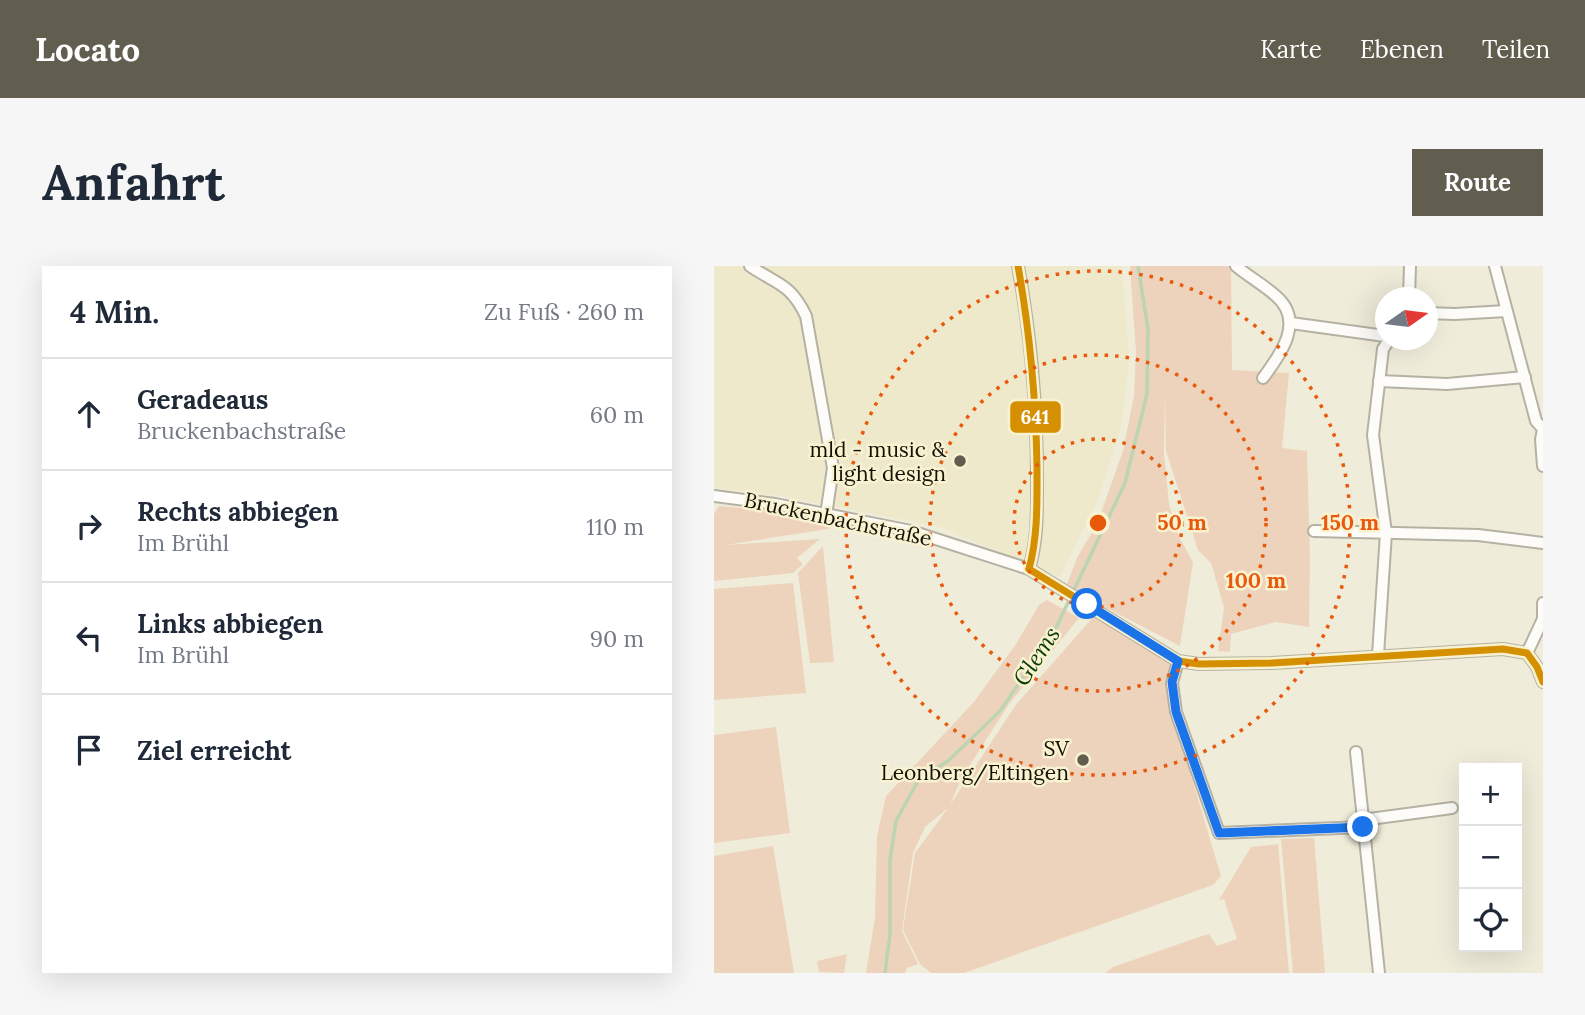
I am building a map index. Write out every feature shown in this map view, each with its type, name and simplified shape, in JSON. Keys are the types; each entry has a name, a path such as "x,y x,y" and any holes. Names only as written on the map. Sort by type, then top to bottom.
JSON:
{"street":[{"path":"750,266 785,285 797,297 806,316 833,468 826,515"},
{"path":"1018,266 1024,298 1037,426 1036,545 1029,569"},
{"path":"1236,266 1277,296 1285,306 1291,323 1284,348 1263,378"},
{"path":"1409,287 1410,266"},
{"path":"1495,266 1536,421 1543,430 1543,466"},
{"path":"1438,313 1506,311"},
{"path":"1291,323 1375,336"},
{"path":"1378,655 1386,533 1373,435 1383,350"},
{"path":"1380,381 1447,384 1525,377"},
{"name":"Bruckenbachstraße","path":"714,496 765,502 911,531 1029,569 1178,661 1199,664 1272,663 1503,649 1527,653"},
{"path":"1314,531 1478,535 1543,543"},
{"path":"1543,603 1543,619 1527,653 1543,682"},
{"path":"1178,661 1172,682 1176,712 1219,833 1363,823 1452,808"},
{"path":"1356,752 1379,973"}],"shaded area":[{"path":"714,266 1122,266 1129,357 1122,424 1098,499 1060,577 940,527 777,495 714,488"},
{"path":"1130,266 1231,266 1232,370 1289,373 1282,448 1307,451 1309,627 1276,622 1231,634 1230,652 1218,651 1224,607 1211,563 1198,550 1166,451 1165,393 1164,454 1169,504 1179,537 1193,562 1180,646 1091,600 1067,584 1078,556 1097,524 1123,451 1134,396 1136,351"},
{"path":"719,506 776,511 834,525 828,529 726,545 820,539 797,558 803,564 793,573 714,581 714,514"},
{"path":"823,546 834,662 810,663 798,573"},
{"path":"793,583 806,693 714,700 714,589"},
{"name":"SV Leonberg/Eltingen","path":"1047,600 1079,618 1009,704 961,779 950,805 1015,706 1094,616 1170,661 1166,691 1221,876 1213,885 964,973 931,973 920,964 903,930 915,853 948,808 925,827 913,853 902,931 918,964 907,968 905,973 866,973 875,918 877,836 886,796 973,703 1016,644 1039,605"},
{"path":"776,727 790,833 714,843 714,735"},
{"path":"1314,838 1325,973 1293,973 1281,839"},
{"path":"1278,844 1289,973 1105,973 1113,967 1209,934 1217,946 1237,939 1224,899 1219,900 1251,847"},
{"path":"773,846 794,973 714,973 714,856"},
{"path":"847,954 844,973 819,972 817,961"}],"waterway":[{"name":"Glems","path":"885,973 890,934 890,860 896,821 919,779 948,761 1000,711 1053,634 1125,483 1147,394 1148,329 1138,266"}],"transit line":[{"name":"641","path":"1018,266 1029,341 1036,443 1036,519 1029,569"},
{"name":"641","path":"1029,569 1178,661 1199,664 1272,663 1503,649 1527,653 1543,682"}],"place":[{"name":"mld - music & light design","path":"960,461"},
{"name":"SV Leonberg/Eltingen","path":"1083,760"}],"route":[{"path":"1087,604 1178,661 1172,682 1176,712 1219,833 1363,827"}]}
